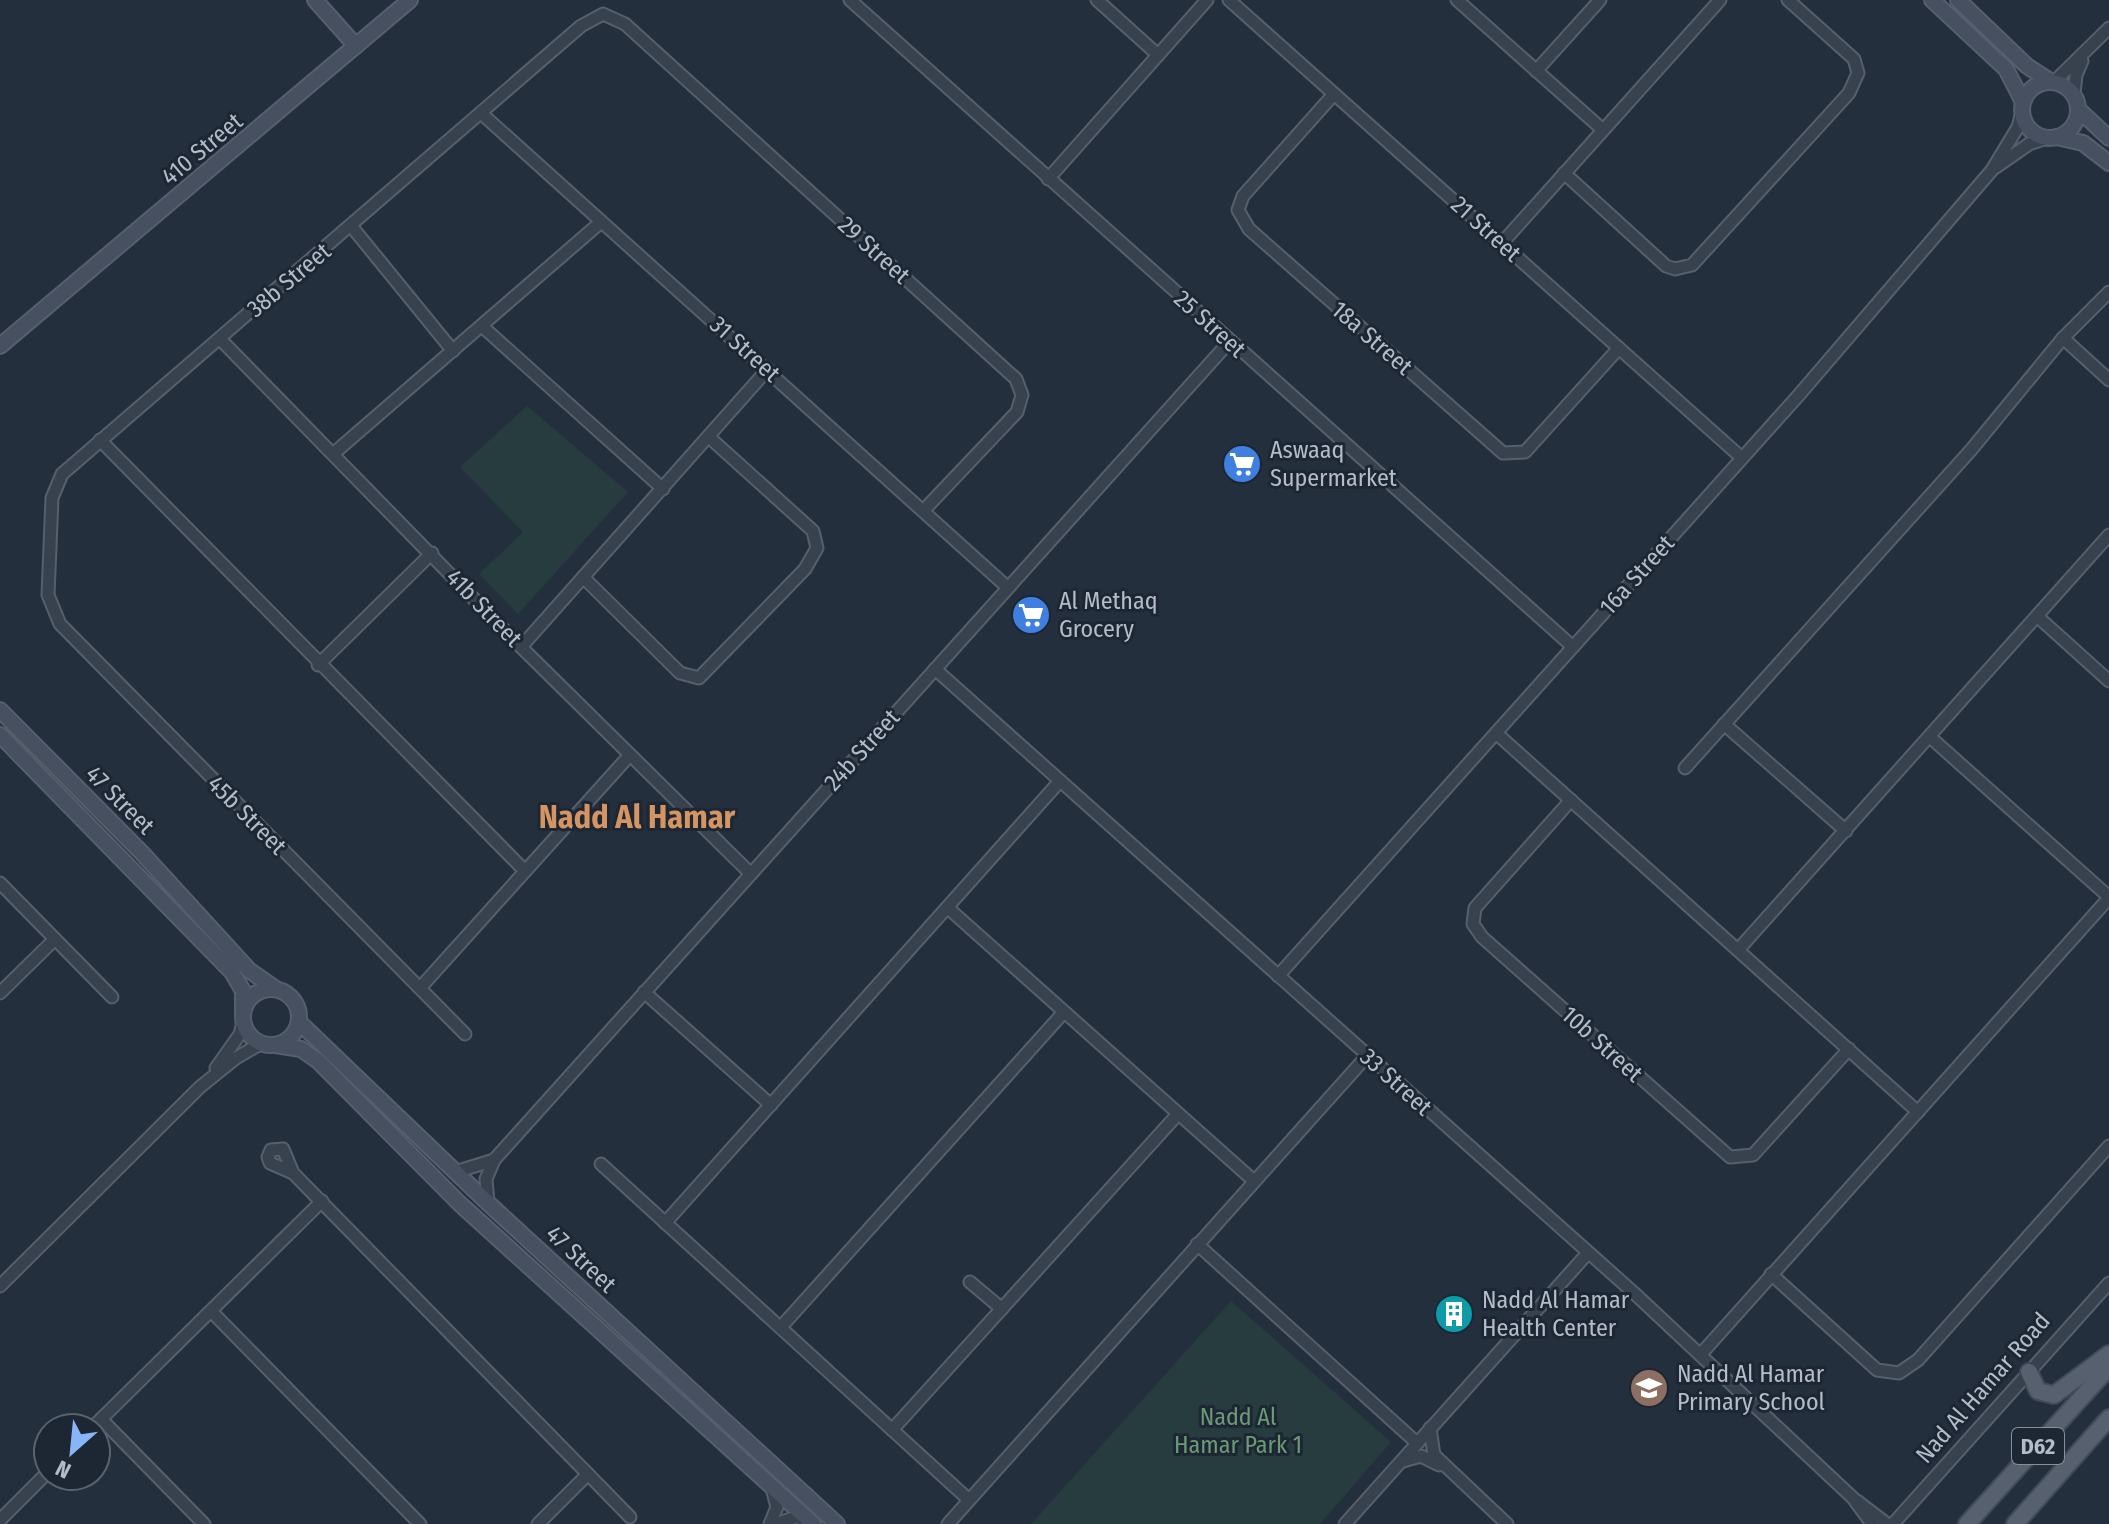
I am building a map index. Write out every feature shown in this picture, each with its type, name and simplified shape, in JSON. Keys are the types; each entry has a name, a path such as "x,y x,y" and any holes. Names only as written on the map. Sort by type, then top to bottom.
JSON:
{"main road":[{"path":"2029,1372 2038,1391 2054,1395 2109,1354"},
{"name":"D62","path":"1967,1524 2109,1367"},
{"name":"D62","path":"2015,1524 2109,1418"}],"street":[{"path":"315,0 356,46"},
{"name":"410 Street","path":"0,346 410,0"},
{"name":"25 Street","path":"850,0 1573,647"},
{"path":"1097,0 1158,55"},
{"path":"1048,179 1207,0"},
{"name":"21 Street","path":"1229,0 1742,458"},
{"path":"1457,0 1603,130"},
{"path":"1536,71 1600,0"},
{"path":"1502,243 1720,0"},
{"path":"1564,173 1666,266 1684,269 1692,265 1849,93 1856,81 1854,59 1788,0"},
{"path":"1932,0 2006,69 2033,132 2083,143 2109,163"},
{"path":"1958,0 2027,66 2074,94"},
{"name":"38b Street","path":"49,584 54,489 62,474 352,227 581,26 603,14"},
{"name":"29 Street","path":"603,14 625,24 1016,379 1022,395 1017,412 924,510"},
{"path":"2022,107 2033,87 2052,81 2086,53 2109,28"},
{"path":"2086,53 2076,75 2074,94 2079,110 2109,138"},
{"name":"18a Street","path":"1334,94 1243,196 1238,210 1249,229 1503,453 1525,452 1619,348"},
{"name":"16a Street","path":"1278,976 1742,458 1992,170 2018,127 2022,107"},
{"path":"2052,138 2073,128 2079,110"},
{"name":"31 Street","path":"482,114 1006,586"},
{"name":"16a Street","path":"1992,170 2020,149 2052,138"},
{"path":"333,454 601,222"},
{"path":"352,227 453,351"},
{"path":"1685,768 1971,450 2063,338 2109,292"},
{"path":"483,327 663,489"},
{"name":"410 Street","path":"0,353 21,331"},
{"path":"2063,338 2109,380"},
{"name":"41b Street","path":"220,339 629,756 751,874"},
{"name":"24b Street","path":"494,1160 1006,586 1230,341"},
{"path":"521,647 710,438 768,369"},
{"path":"583,577 680,673 699,678 805,569 817,548 813,531 710,438"},
{"path":"100,440 318,665 525,871"},
{"path":"1738,950 2109,535"},
{"path":"318,665 432,553"},
{"name":"45b Street","path":"49,584 50,606 60,624 465,1034"},
{"path":"2038,617 2109,681"},
{"name":"33 Street","path":"935,669 1701,1354 1853,1498 1887,1524"},
{"name":"47 Street","path":"0,710 142,853 249,970 276,989"},
{"path":"1724,724 1846,831"},
{"path":"1496,733 1918,1112"},
{"name":"47 Street","path":"0,735 232,972 243,991 243,1018"},
{"path":"1701,1354 2109,898 1930,737"},
{"path":"420,988 629,756"},
{"path":"665,1223 1060,781"},
{"name":"10b Street","path":"1571,800 1475,908 1472,916 1476,931 1503,956 1730,1157 1753,1155 1849,1049"},
{"path":"0,883 112,997"},
{"path":"948,908 1254,1181"},
{"path":"0,993 55,939"},
{"path":"0,1286 200,1087 236,1058 293,1035 299,1022 295,1002 276,989 258,992 251,997 232,1047 200,1087"},
{"path":"644,992 771,1105"},
{"path":"781,1327 1064,1012"},
{"path":"243,1018 247,1031 269,1044"},
{"name":"47 Street","path":"299,1022 488,1203 837,1524"},
{"name":"47 Street","path":"269,1044 301,1049 318,1061 459,1203 812,1523"},
{"path":"948,1521 1367,1056"},
{"path":"892,1430 1177,1115"},
{"path":"1771,1274 1877,1370 1899,1373 1921,1356 2109,1146"},
{"path":"455,1172 494,1160"},
{"path":"488,1203 486,1179 494,1160"},
{"path":"601,1164 968,1499"},
{"path":"293,1173 630,1517"},
{"path":"109,1412 322,1201"},
{"path":"1197,1244 1417,1443"},
{"path":"1345,1524 1587,1254"},
{"path":"970,1282 1002,1309"},
{"name":"Nad Al Hamar Road","path":"1893,1524 2109,1283"},
{"path":"211,1311 420,1524"},
{"path":"1430,1428 1431,1449 1448,1471 1507,1524"},
{"path":"112,1438 204,1524"},
{"path":"1399,1462 1421,1456 1448,1471"},
{"path":"538,1524 588,1474"},
{"path":"769,1484 777,1507 770,1524"},
{"path":"0,1520 32,1488"},
{"name":"33 Street","path":"1853,1498 1872,1524"},
{"path":"776,1524 796,1517 812,1523"}],"green space":[{"path":"527,406 628,492 518,614 479,574 523,532 460,467"},
{"name":"Nadd Al Hamar Park 1","path":"1231,1301 1391,1442 1320,1524 1031,1524"}],"place":[{"name":"Aswaaq Supermarket","path":"1242,464"},
{"name":"Al Methaq Grocery","path":"1031,615"},
{"name":"Nadd Al Hamar Health Center","path":"1454,1314"},
{"name":"Nadd Al Hamar Primary School","path":"1649,1388"}],"district":[{"name":"Nadd Al Hamar","path":"637,817"}]}
